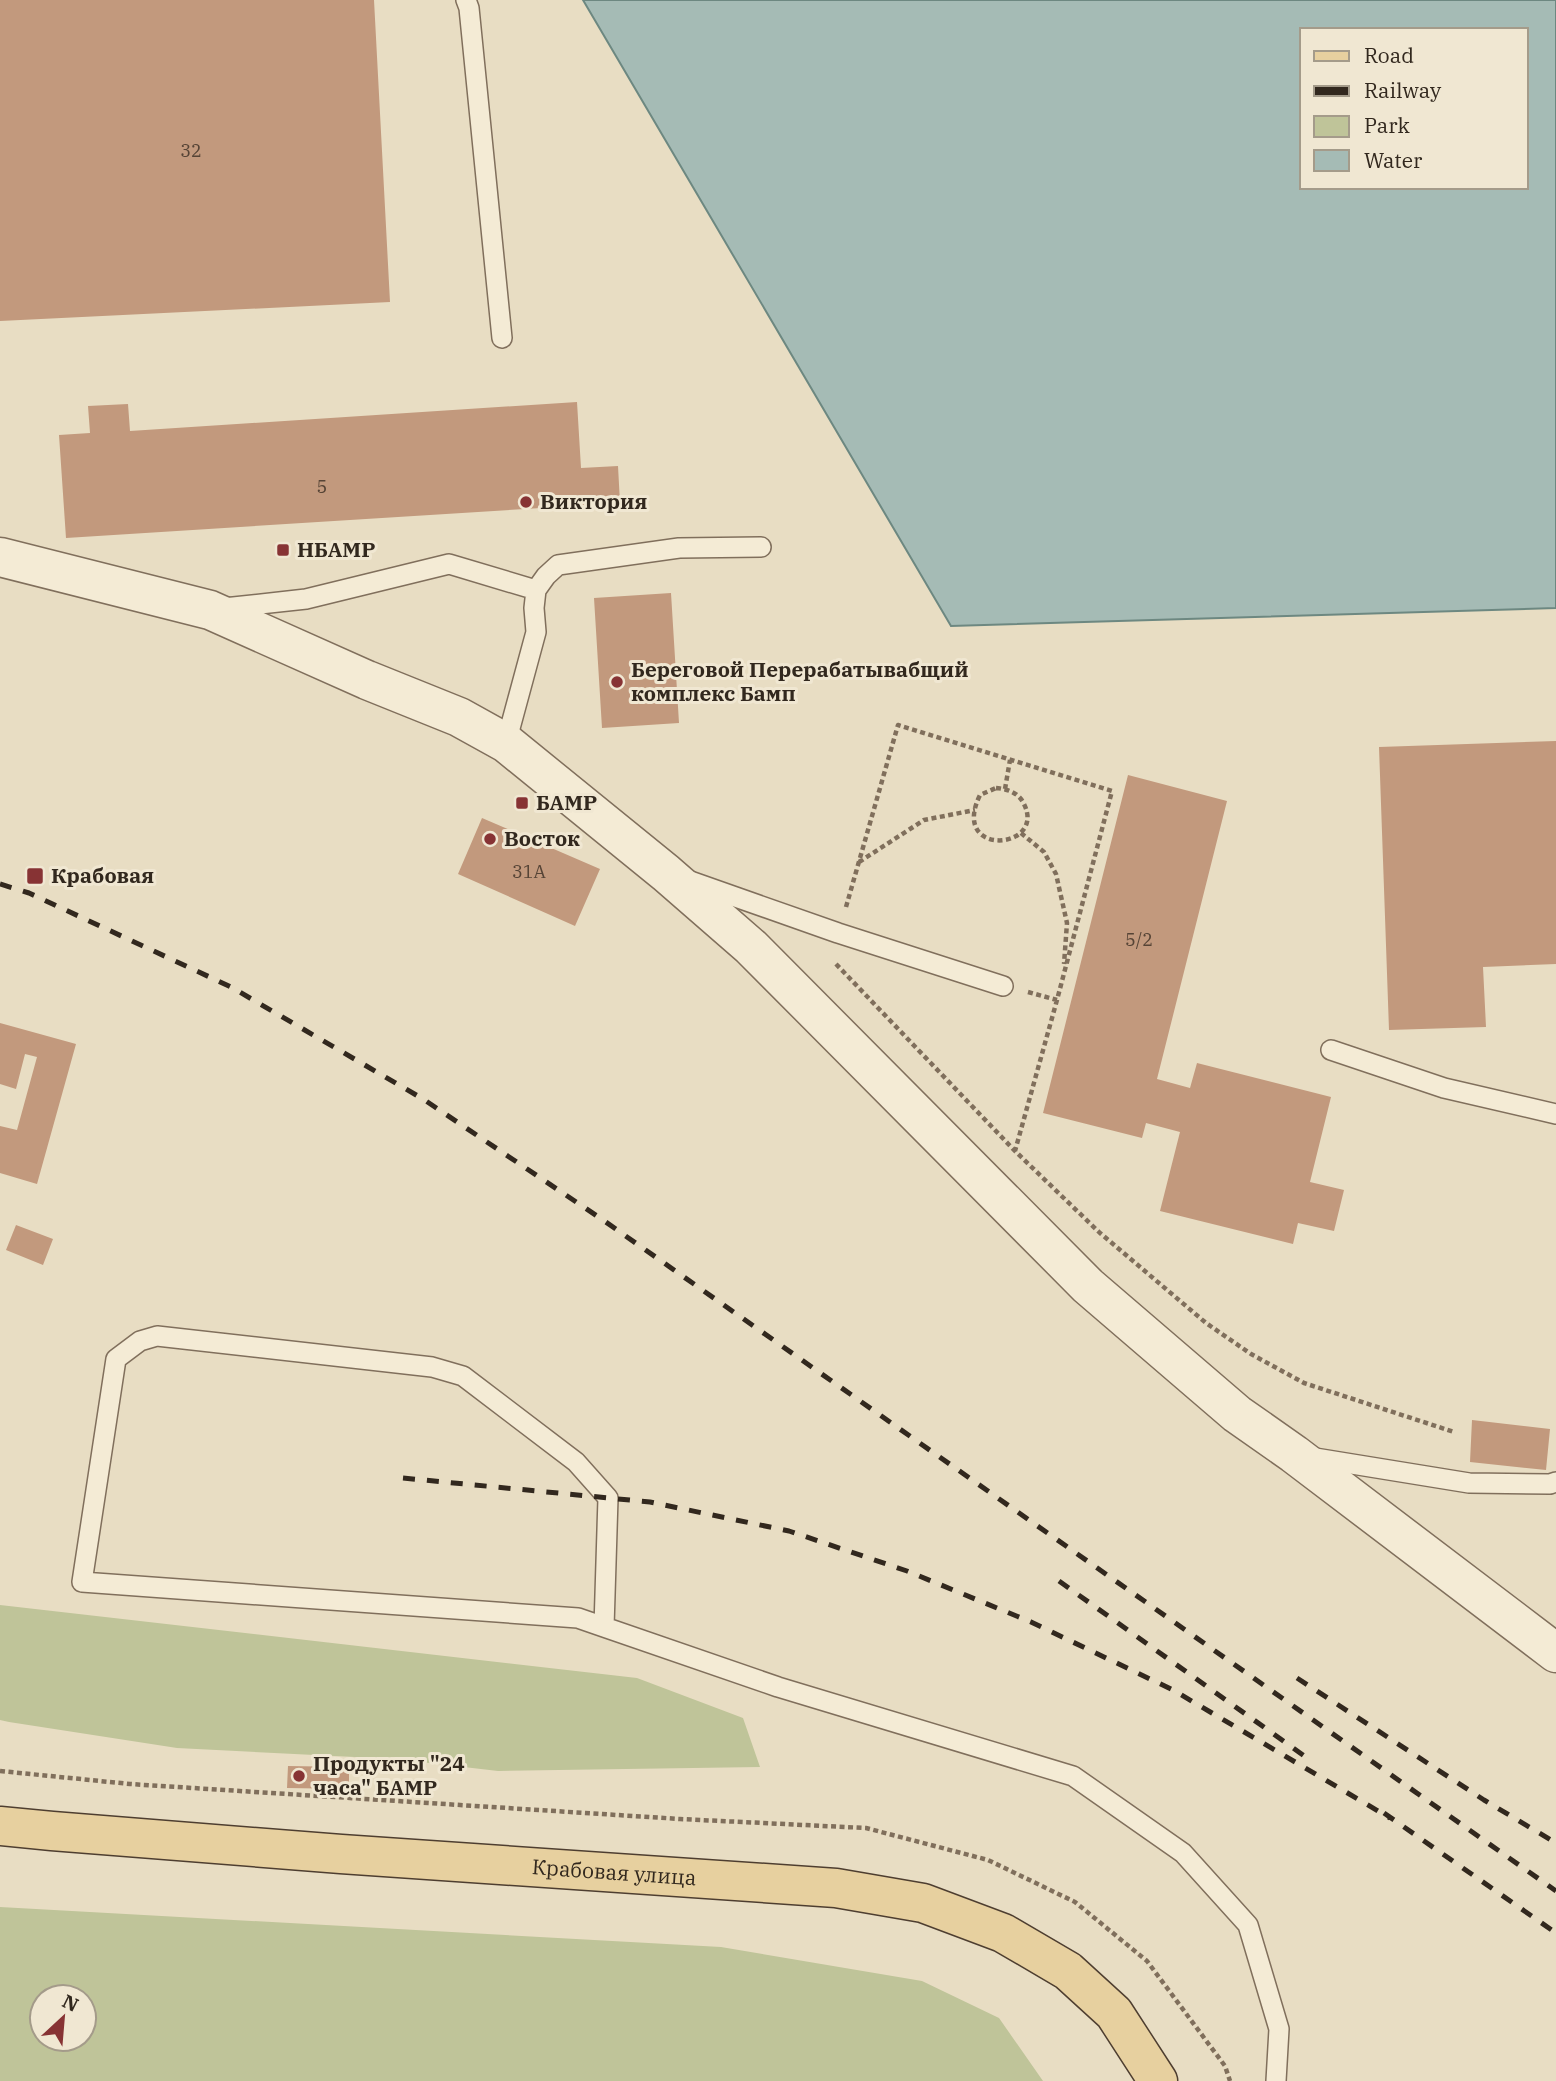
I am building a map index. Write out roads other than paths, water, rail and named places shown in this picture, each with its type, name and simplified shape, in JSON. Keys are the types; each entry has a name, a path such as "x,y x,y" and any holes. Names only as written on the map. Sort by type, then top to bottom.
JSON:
{"main road":[{"name":"Крабовая улица","path":"0,1826 836,1888 923,1903 1003,1933 1068,1971 1114,2013 1158,2081"}],"street":[{"path":"0,556 210,610 459,717 506,743 666,873 751,947 1088,1286 1237,1414 1294,1454 1556,1653"}],"lane":[{"path":"466,0 469,8 502,338"},
{"path":"506,743 536,632 536,590 558,565 679,548 761,547"},
{"path":"210,610 306,600 449,564 536,590"},
{"path":"666,873 838,933 1003,986"},
{"path":"1331,1050 1444,1088 1556,1114"},
{"path":"604,1627 608,1498 576,1462 464,1376 432,1367 157,1336 140,1341 116,1359 82,1581 578,1618 604,1627 778,1687 1073,1776 1183,1853 1248,1925 1279,2029 1276,2081"},
{"path":"1294,1454 1469,1483 1556,1482"}],"water":[{"path":"583,0 1556,0 1556,608 951,626"}],"railway":[{"path":"0,884 29,893 231,987 423,1099 603,1220 1556,1891"},
{"path":"403,1478 650,1502 789,1531 907,1571 1031,1622 1173,1690 1390,1818"},
{"path":"1059,1581 1310,1760"},
{"path":"1297,1678 1484,1800 1556,1843"},
{"path":"1384,1813 1556,1933"}],"place":[{"name":"Виктория","path":"526,502"},
{"name":"НБАМР","path":"283,550"},
{"name":"Береговой Перерабатывабщий комплекс Бамп","path":"617,682"},
{"name":"БАМР","path":"522,803"},
{"name":"Восток","path":"490,839"},
{"name":"Крабовая","path":"35,876"},
{"name":"Продукты \"24 часа\" БАМР","path":"299,1776"}]}
